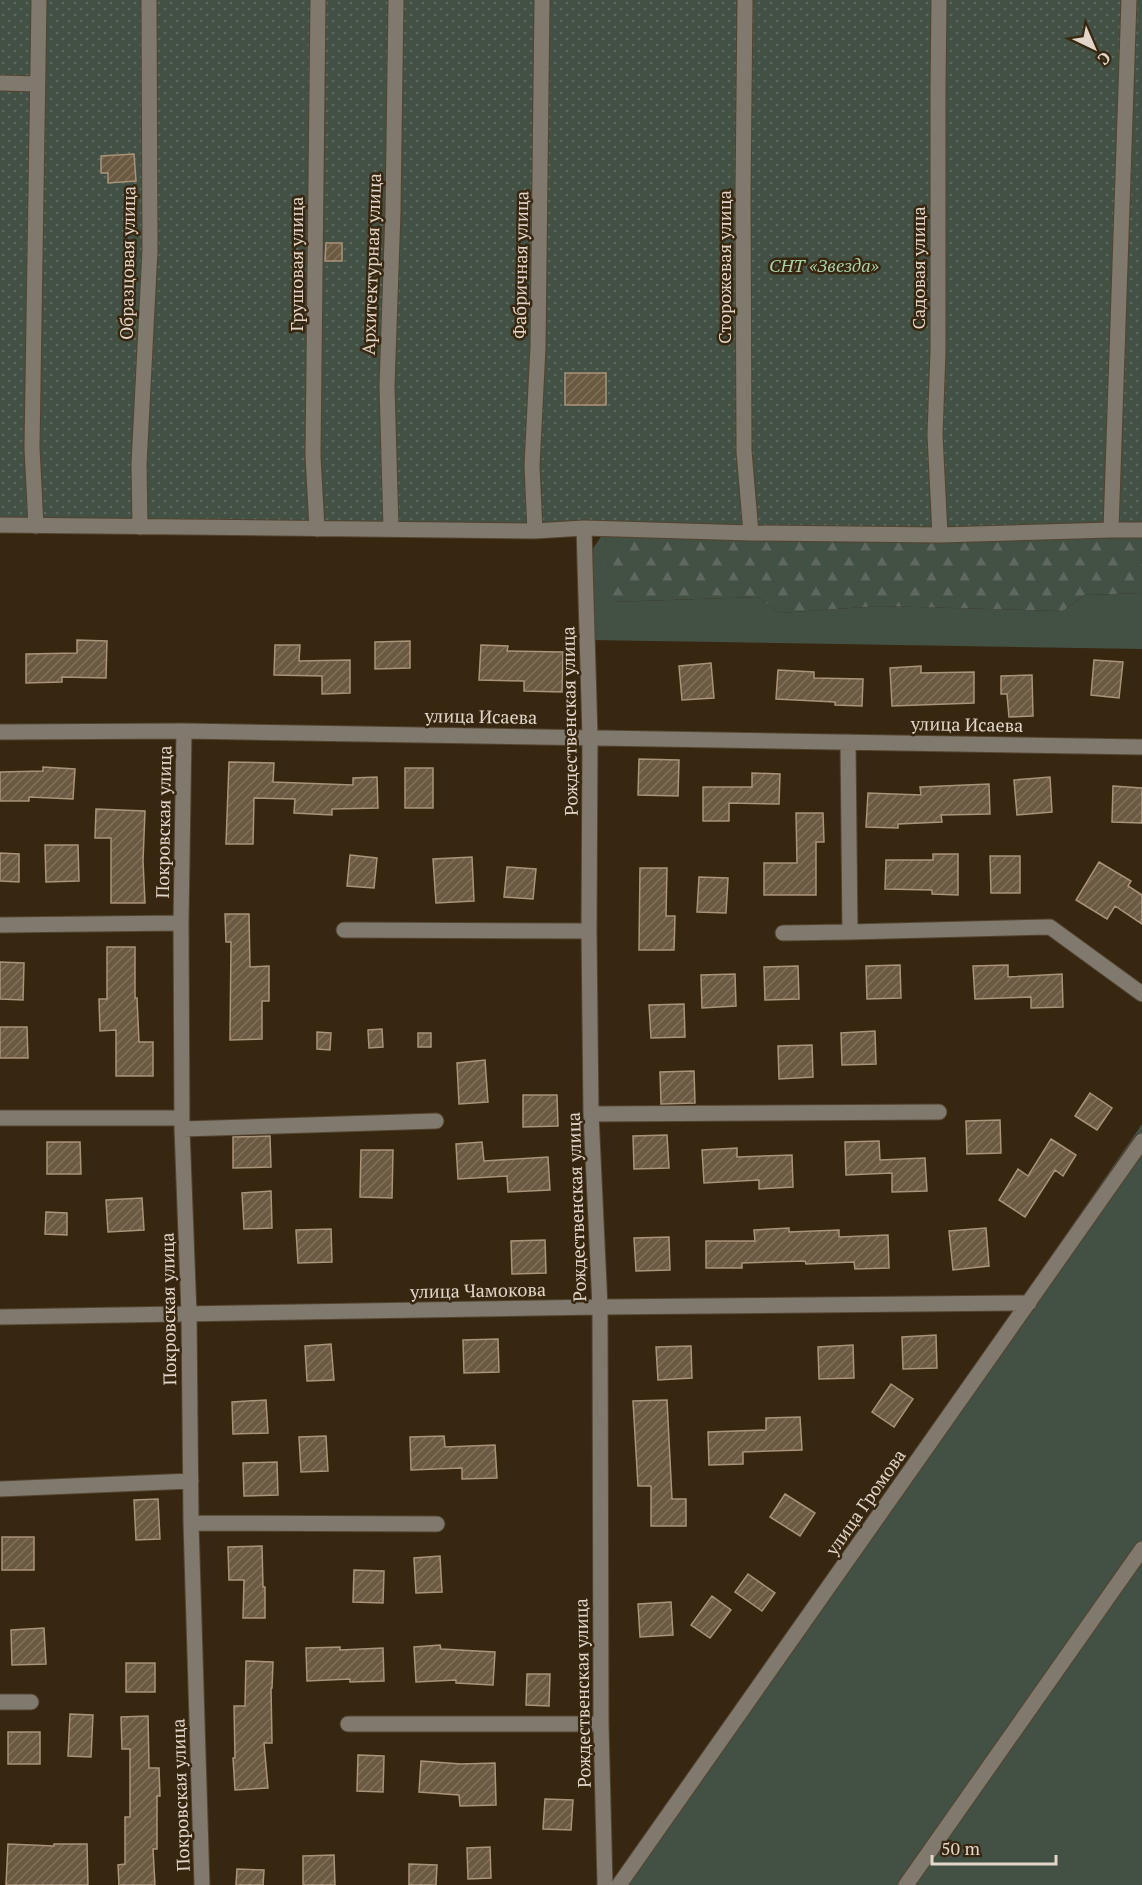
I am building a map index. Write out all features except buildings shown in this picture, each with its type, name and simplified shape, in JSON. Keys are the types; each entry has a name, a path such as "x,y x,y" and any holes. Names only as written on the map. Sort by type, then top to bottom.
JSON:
{"street":[{"path":"36,526 32,448 39,0"},
{"name":"Образцовая улица","path":"140,527 139,464 150,250 149,0"},
{"name":"Грушовая улица","path":"317,529 313,456 318,0"},
{"name":"Архитектурная улица","path":"391,529 387,386 393,211 396,0"},
{"name":"Фабричная улица","path":"536,531 531,466 538,347 542,0"},
{"name":"Сторожевая улица","path":"745,0 744,441 751,533"},
{"name":"Садовая улица","path":"939,0 938,351 935,435 940,535"},
{"path":"1111,530 1129,0"},
{"path":"0,83 37,84"},
{"path":"0,525 536,531 584,528 940,535 1142,531"},
{"name":"Рождественская улица","path":"584,528 590,737 591,1114 600,1307 601,1724 605,1885"},
{"name":"улица Исаева","path":"0,732 184,731 1142,747"},
{"name":"Покровская улица","path":"184,731 181,923 182,1123 189,1314 191,1523 202,1885"},
{"path":"848,742 850,932"},
{"path":"0,925 181,923"},
{"path":"783,933 1050,927 1142,994"},
{"path":"344,930 589,931"},
{"path":"591,1114 939,1112"},
{"path":"0,1118 182,1123 436,1121"},
{"name":"улица Громова","path":"619,1885 1142,1141"},
{"name":"улица Чамокова","path":"0,1317 600,1307 1029,1304"},
{"path":"0,1489 191,1482"},
{"path":"191,1523 437,1524"},
{"path":"906,1885 1142,1549"},
{"path":"0,1702 31,1702"},
{"path":"348,1724 601,1724"}],"green space":[{"name":"СНТ «Звезда»","path":"0,0 1142,0 1142,529 0,526"},
{"path":"1142,529 1142,593 1084,595 1063,611 879,606 779,613 758,597 610,602 605,531"},
{"path":"605,531 611,602 758,597 779,613 879,606 1063,611 1084,595 1142,593 1142,649 589,640 591,551"},
{"path":"1142,1124 1142,1885 612,1885 758,1682"}]}
